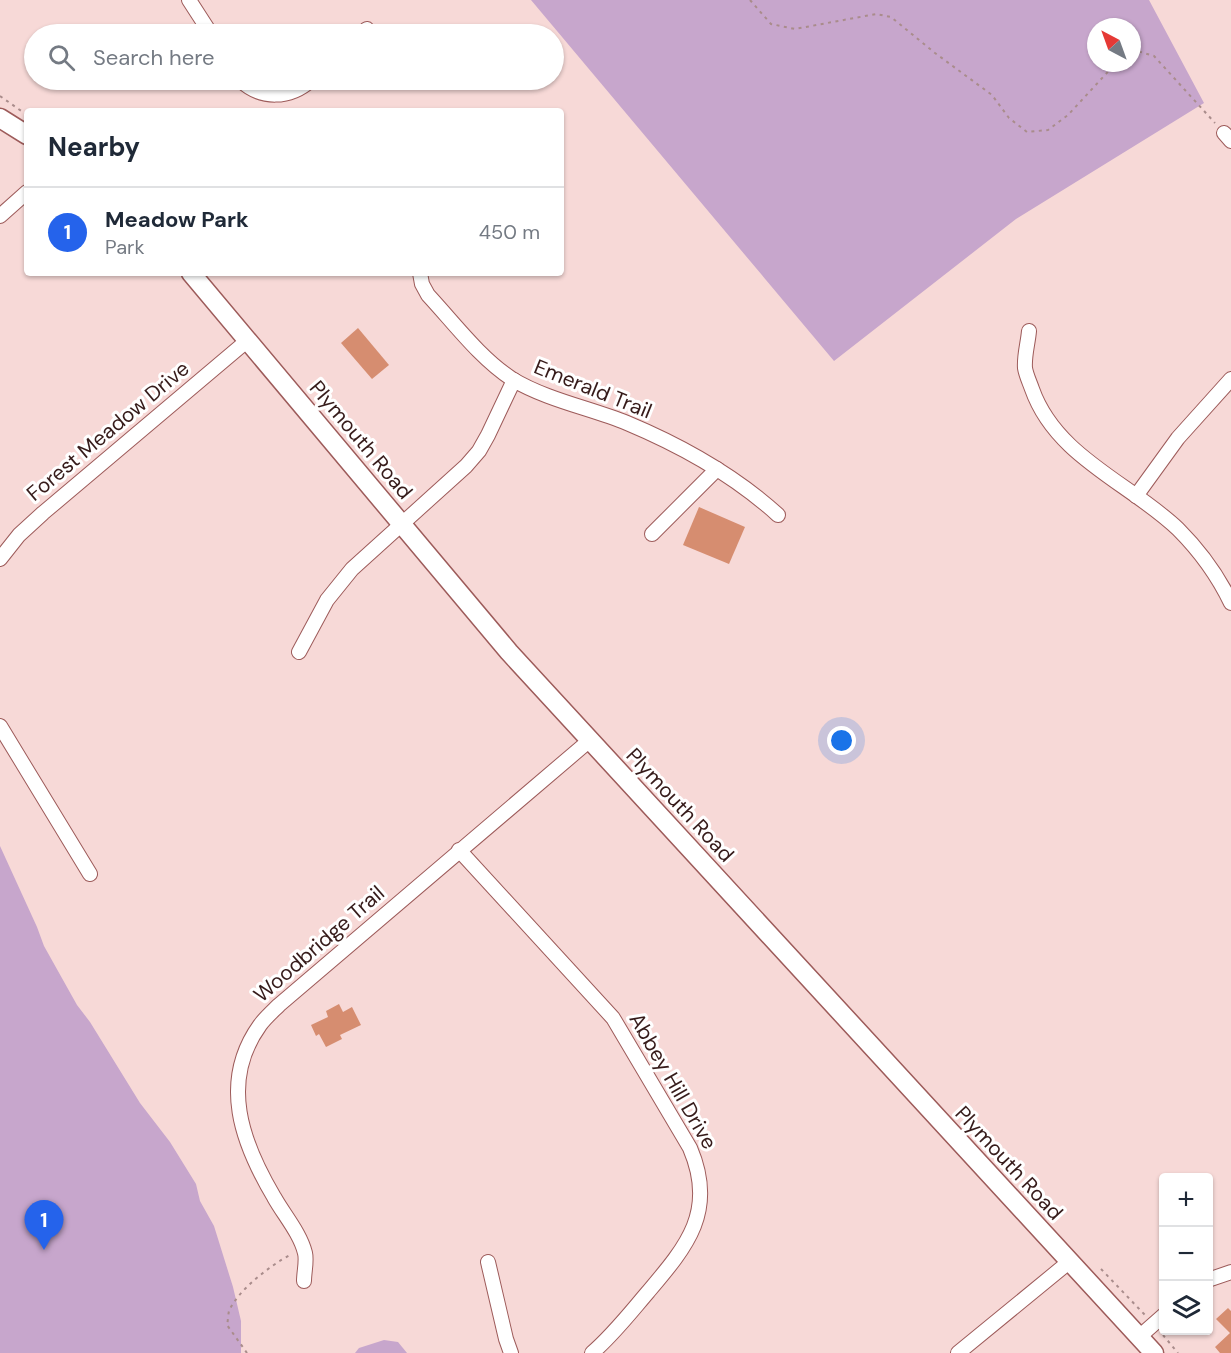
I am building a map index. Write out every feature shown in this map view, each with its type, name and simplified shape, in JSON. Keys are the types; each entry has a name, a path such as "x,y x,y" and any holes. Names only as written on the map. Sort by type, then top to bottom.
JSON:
{"main road":[{"path":"0,118 24,133"},
{"name":"Plymouth Road","path":"194,276 509,652 1154,1353"}],"street":[{"path":"189,0 205,24"},
{"path":"255,90 259,93 277,95 297,90"},
{"path":"0,216 24,195"},
{"name":"Emerald Trail","path":"421,276 428,295 484,355 514,380 539,392 627,423 697,455 756,495 778,515"},
{"path":"1029,331 1025,368 1035,397 1051,423 1093,466 1179,530 1204,559 1231,603"},
{"name":"Forest Meadow Drive","path":"0,559 19,535 43,513 248,340"},
{"path":"1136,496 1178,438 1231,379"},
{"path":"299,652 327,600 352,569 466,466 478,451 514,380"},
{"path":"652,534 717,469"},
{"path":"0,726 90,874"},
{"name":"Woodbridge Trail","path":"304,1281 306,1254 296,1231 272,1194 240,1125 237,1098 239,1071 248,1046 261,1024 279,1005 590,740"},
{"name":"Abbey Hill Drive","path":"459,850 613,1018 690,1149 698,1168 701,1191 699,1211 687,1243 626,1319 592,1353"},
{"path":"958,1353 1069,1262"},
{"path":"488,1263 511,1353"},
{"path":"1213,1279 1231,1272"},
{"path":"1139,1337 1158,1319"}],"path":[{"path":"750,0 771,24 795,29 876,14 891,17 992,95 1009,118 1027,132 1048,130 1068,115 1108,72"},
{"path":"1141,52 1154,56 1228,137"},
{"path":"0,96 24,112"},
{"path":"247,1353 227,1325 230,1310 245,1289 266,1269 290,1255 306,1254"},
{"path":"1097,1266 1158,1319 1179,1353"}],"shaded area":[{"path":"531,0 1149,0 1204,103 1016,219 834,361 564,39 564,24 551,24"},
{"path":"0,846 44,946 77,1005 196,1184 200,1201 214,1226 233,1287 241,1321 241,1353 0,1353"},
{"path":"384,1340 398,1342 407,1353 355,1353 359,1348"}],"building":[{"path":"358,328 389,365 372,379 341,343"},
{"path":"699,507 745,527 729,564 683,545"},
{"path":"339,1004 343,1012 352,1007 361,1025 340,1035 342,1039 326,1047 319,1034 316,1036 311,1025 328,1017 326,1011"},
{"path":"1228,1308 1231,1311 1231,1353 1220,1353 1215,1347 1230,1333 1216,1319"}],"place":[{"name":"Meadow Park","path":"44,1250"}]}
